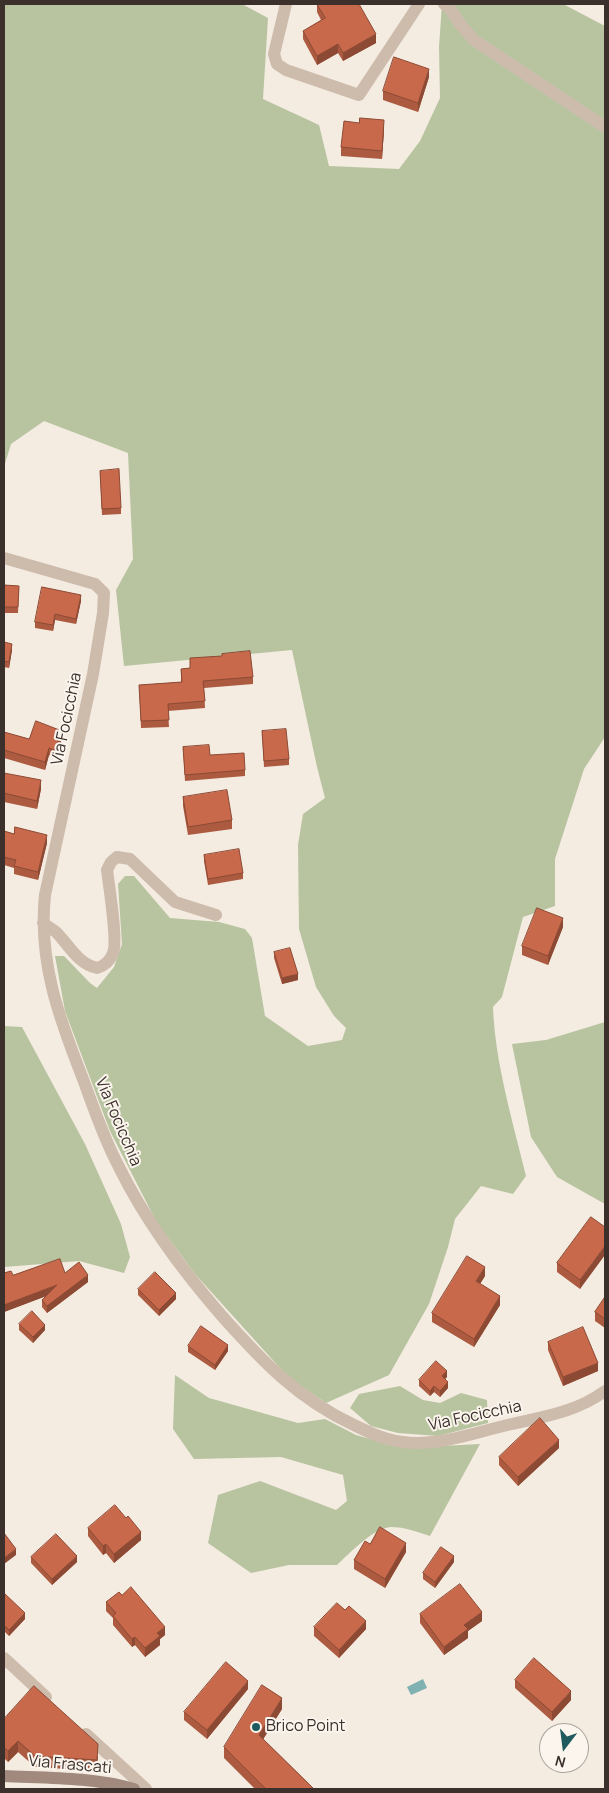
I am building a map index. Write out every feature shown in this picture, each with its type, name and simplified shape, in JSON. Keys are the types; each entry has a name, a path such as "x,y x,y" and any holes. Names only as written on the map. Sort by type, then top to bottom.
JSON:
{"main road":[{"name":"Via Frascati","path":"4,1776 85,1785 113,1784 134,1789"}],"street":[{"path":"286,4 276,42 275,59 277,64 286,70 359,95 420,4"},
{"path":"447,5 460,26 474,40 605,127"},
{"name":"Via Focicchia","path":"4,558 95,584 102,589 105,597 102,625 87,706 48,880 43,924 46,964 63,1027 108,1144 125,1180 157,1232 185,1272 258,1357 284,1381 313,1403 380,1437 415,1444 455,1439 511,1424 550,1417 584,1405 605,1391"},
{"path":"43,924 54,930 82,962 90,967 96,968 108,962 114,952 114,930 107,870 111,862 117,857 130,859 175,902 216,915"},
{"path":"4,1658 53,1704"},
{"path":"75,1724 146,1789"}],"green space":[{"path":"4,4 242,4 268,18 263,99 319,125 329,166 399,169 420,141 440,98 439,47 442,4 563,4 605,26 605,737 584,769 555,859 555,906 523,917 502,997 493,1007 494,1028 501,1071 526,1176 513,1194 481,1186 455,1219 429,1304 389,1375 326,1403 289,1378 195,1274 157,1223 110,1131 65,1011 55,956 64,956 97,988 114,967 122,944 118,884 125,876 134,876 170,918 219,922 245,929 252,938 265,1016 308,1046 342,1040 346,1028 334,1016 316,987 299,929 298,845 303,814 325,798 292,650 124,666 116,590 133,559 128,453 44,421 11,444 4,467"},
{"path":"605,1022 605,1204 557,1177 531,1137 512,1044 546,1040"},
{"path":"4,1026 22,1027 85,1144 121,1224 130,1257 124,1273 79,1261 4,1267"},
{"path":"175,1375 209,1398 298,1423 325,1419 356,1435 403,1448 480,1444 430,1536 401,1528 384,1528 369,1536 337,1565 289,1565 251,1573 208,1543 218,1495 260,1481 336,1510 347,1501 343,1475 281,1457 194,1459 173,1429"},
{"path":"400,1386 423,1400 440,1403 461,1393 487,1400 488,1423 438,1436 398,1433 371,1426 350,1408 359,1394"}],"water":[{"path":"423,1679 427,1688 411,1695 407,1687"}],"building":[{"path":"317,4 359,4 376,34 343,53 338,44 317,56 303,31 325,18"},
{"path":"394,57 429,69 418,103 383,91"},
{"path":"360,118 384,120 382,151 341,147 344,121 359,123"},
{"path":"119,469 121,508 102,509 100,471"},
{"path":"4,585 19,586 18,607 4,607"},
{"path":"42,587 81,595 76,619 55,614 53,625 35,622"},
{"path":"4,642 12,644 9,662 4,661"},
{"path":"250,651 253,677 203,681 205,701 168,704 169,720 141,721 139,685 182,682 181,669 190,668 190,658 222,656 222,654"},
{"path":"36,721 62,731 54,750 49,748 45,762 4,750 4,732 29,739"},
{"path":"286,729 289,759 264,761 262,731"},
{"path":"209,745 210,755 244,753 245,770 185,775 183,747"},
{"path":"4,773 41,780 37,801 4,793"},
{"path":"227,790 232,820 188,827 183,797"},
{"path":"15,827 47,835 38,872 14,866 16,860 4,857 4,831 14,834"},
{"path":"239,849 243,873 208,879 204,855"},
{"path":"537,908 563,918 548,956 522,946"},
{"path":"290,948 298,974 282,978 274,952"},
{"path":"591,1217 605,1227 605,1246 580,1280 557,1263"},
{"path":"467,1256 485,1267 476,1281 500,1296 474,1339 432,1313"},
{"path":"60,1259 65,1273 79,1262 88,1275 47,1306 42,1300 57,1285 4,1305 4,1273 11,1271 13,1275"},
{"path":"155,1272 176,1293 159,1310 138,1289"},
{"path":"605,1297 605,1319 595,1312"},
{"path":"32,1311 45,1325 33,1337 19,1324"},
{"path":"201,1326 228,1345 215,1365 188,1346"},
{"path":"583,1327 598,1363 563,1377 548,1342"},
{"path":"436,1361 447,1371 442,1376 448,1382 440,1391 434,1386 430,1391 419,1380"},
{"path":"540,1418 559,1440 518,1477 499,1457"},
{"path":"115,1505 126,1518 128,1516 141,1532 114,1554 106,1544 103,1546 88,1528"},
{"path":"380,1527 406,1543 385,1579 354,1560 365,1541 370,1544"},
{"path":"4,1533 16,1549 4,1558"},
{"path":"56,1534 77,1556 52,1579 31,1557"},
{"path":"441,1547 454,1556 435,1582 423,1573"},
{"path":"460,1584 482,1612 464,1625 468,1629 444,1647 420,1614"},
{"path":"131,1587 165,1627 157,1633 160,1636 145,1648 135,1637 132,1639 113,1616 116,1613 106,1602 119,1592 122,1595"},
{"path":"4,1593 25,1613 9,1630 4,1625"},
{"path":"337,1603 345,1610 349,1606 366,1621 339,1650 314,1627"},
{"path":"534,1658 571,1691 552,1712 515,1680"},
{"path":"226,1662 248,1681 207,1730 184,1712"},
{"name":"Brico Point","path":"262,1685 282,1698 259,1735 314,1789 266,1789 224,1747"},
{"path":"34,1686 98,1744 97,1760 35,1756 18,1741 8,1751 4,1747 4,1719"}],"place":[{"name":"Brico Point","path":"256,1727"}]}
